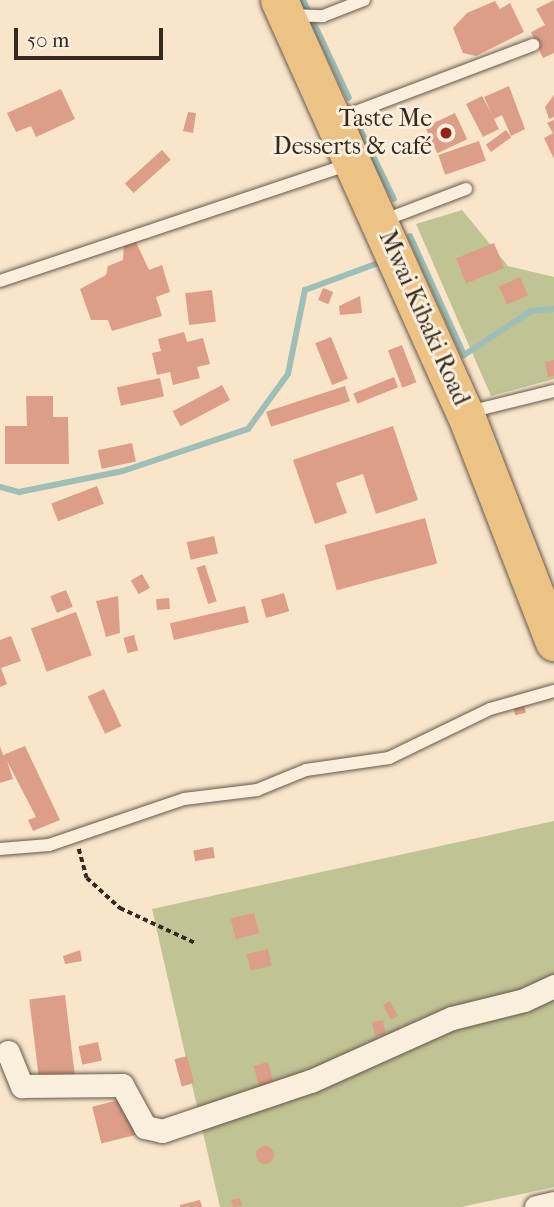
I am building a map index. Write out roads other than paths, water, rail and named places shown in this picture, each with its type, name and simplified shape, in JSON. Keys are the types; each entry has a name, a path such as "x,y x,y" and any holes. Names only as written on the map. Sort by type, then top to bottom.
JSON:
{"main road":[{"name":"Mwai Kibaki Road","path":"283,7 357,162 466,413 554,642"}],"street":[{"path":"8,1052 22,1086 122,1085 145,1127 162,1131 311,1081 452,1018 554,986"},
{"path":"536,1207 554,1203"}],"lane":[{"path":"283,7 323,16 342,4 364,0"},
{"path":"336,119 533,46"},
{"path":"0,281 357,162"},
{"path":"382,221 466,189"},
{"path":"466,413 554,391"},
{"path":"0,849 49,845 72,834 184,799 257,790 306,770 389,758 490,709 554,691"}],"waterway":[{"path":"303,0 349,98"},
{"path":"359,127 394,199"},
{"path":"410,236 464,355 531,311 554,309"},
{"path":"0,487 19,492 123,471 248,429 288,374 305,290 378,263"}],"place":[{"name":"Taste Me Desserts & café","path":"446,133"}]}
